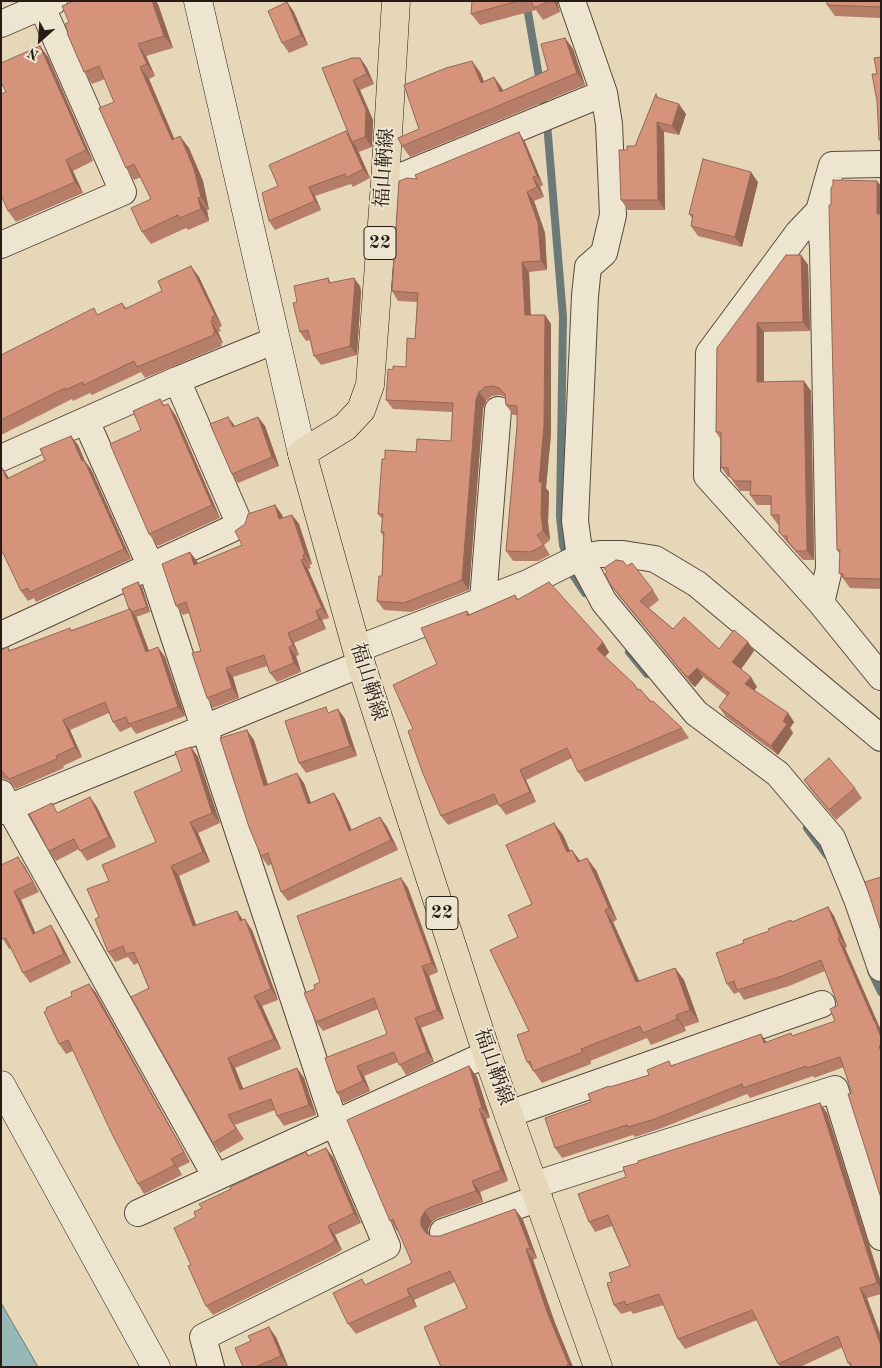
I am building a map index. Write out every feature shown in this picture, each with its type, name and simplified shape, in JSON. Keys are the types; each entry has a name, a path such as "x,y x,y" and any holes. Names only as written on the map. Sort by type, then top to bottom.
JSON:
{"main road":[{"name":"福山鞆線","path":"396,1 370,385 361,410 345,427 302,453 359,656 487,1054 598,1367"}],"street":[{"path":"198,1 302,453"},
{"path":"572,1 604,93 609,124 612,215 604,253 588,267 585,296 573,560 604,602 696,712 778,774 832,838 857,899 881,968"},
{"path":"1,24 48,4 123,192 1,245"},
{"path":"385,183 604,93"},
{"path":"821,603 829,569 823,248 819,211 832,165 881,164"},
{"path":"819,211 798,233 709,353 707,476 821,603 881,677"},
{"path":"1,458 177,380 276,340"},
{"path":"1,635 240,525 177,380"},
{"path":"483,600 498,410"},
{"path":"86,421 150,567 335,1124 387,1246 203,1337 211,1367"},
{"path":"216,1178 4,804 203,728 483,600 528,583 573,560 623,554 655,559 697,584 881,738"},
{"path":"509,1114 822,1004"},
{"path":"138,1213 487,1054"},
{"path":"1,1085 156,1367"},
{"path":"442,1232 536,1192 835,1088 881,1237"}],"water":[{"path":"1,1303 38,1367 1,1367"}],"building":[{"path":"74,1 152,1 164,36 138,44 147,64 140,67 172,140 180,136 194,169 201,197 198,198 201,209 180,218 178,215 142,232 131,208 151,199 134,164 126,168 99,108 114,102 99,66 84,72 67,33 65,24 69,22 62,6"},
{"path":"472,1 518,1 471,14"},
{"path":"531,1 549,1 534,8"},
{"path":"827,1 881,1 881,7 827,5"},
{"path":"287,2 301,35 282,43 268,11"},
{"path":"565,38 577,73 402,146 398,138 419,129 404,85 446,68 472,61 481,83 494,77 500,92 548,70 541,44"},
{"path":"40,46 86,150 66,160 75,182 8,211 1,195 1,94 6,92 1,82 1,63"},
{"path":"881,57 881,140 879,140 877,101 872,74 877,74 874,58"},
{"path":"352,58 360,58 367,74 353,80 366,110 365,137 352,142 322,68"},
{"path":"656,94 656,97 679,104 672,126 657,122 658,200 621,200 619,150 627,150 627,146 635,146"},
{"path":"346,131 363,169 346,178 345,174 309,187 315,201 269,221 262,193 278,186 269,165"},
{"path":"519,132 537,176 533,177 537,187 527,192 538,223 541,261 522,262 525,315 545,315 544,425 539,482 542,482 541,513 543,531 537,535 544,545 531,552 506,551 517,426 517,406 506,405 505,394 499,388 493,386 485,387 479,392 476,399 462,580 404,603 377,601 379,576 382,576 384,532 381,532 383,514 378,514 382,459 385,459 385,450 416,452 417,439 451,441 453,403 386,400 388,369 393,370 393,366 406,367 407,338 415,339 418,293 392,291 399,181 407,178 417,179 415,175"},
{"path":"703,159 751,172 735,237 691,226 693,215 689,214"},
{"path":"833,180 877,181 877,214 881,214 881,579 843,578 843,574 839,573 840,550 837,550 829,205 831,205"},
{"path":"786,255 801,255 803,322 757,323 757,382 804,381 807,551 796,551 787,540 787,536 783,536 779,532 779,515 771,515 771,496 750,495 751,481 734,481 729,475 728,468 721,467 721,432 716,432 717,348"},
{"path":"191,266 215,315 211,321 215,332 213,333 214,335 137,367 134,361 84,385 83,382 65,390 65,388 1,420 1,355 94,308 97,315 122,303 125,309 162,291 158,281"},
{"path":"328,278 329,283 354,278 350,346 314,356 308,330 300,332 293,303 297,302 294,286"},
{"path":"160,399 163,406 168,404 212,505 149,534 110,444 141,430 133,411"},
{"path":"228,417 233,427 258,417 272,457 232,474 210,424"},
{"path":"71,436 82,461 84,460 124,549 30,592 28,588 21,591 1,549 1,466 7,479 45,460 40,449"},
{"path":"275,505 279,519 292,515 305,554 303,555 304,559 301,560 322,608 316,611 319,619 288,633 293,645 289,647 294,663 270,673 264,655 226,668 232,688 207,698 192,653 201,651 186,602 176,606 162,564 190,552 194,565 242,545 235,531 245,524 248,514"},
{"path":"616,560 623,561 627,566 632,563 653,590 640,601 673,629 684,617 719,649 734,630 748,642 732,662 751,677 745,684 788,713 783,721 787,724 771,746 719,707 729,693 697,668 688,677 684,674 610,584 604,568"},
{"path":"138,582 147,607 132,612 129,609 122,589"},
{"path":"549,582 603,642 597,649 638,690 640,689 651,702 653,701 682,728 578,772 567,748 520,770 530,792 499,806 494,794 441,816 408,731 413,729 393,685 437,664 421,628 467,611 467,616 515,595 517,600"},
{"path":"130,609 146,652 158,647 178,707 129,724 126,717 113,722 105,702 63,720 75,747 56,756 57,759 9,779 1,770 1,650 8,647 9,651 70,628 71,631"},
{"path":"326,707 328,713 338,709 350,746 299,763 285,721"},
{"path":"247,730 264,786 297,773 308,804 334,793 349,831 380,817 391,840 281,892 268,853 261,856 249,827 220,738"},
{"path":"191,747 212,813 190,822 203,852 171,866 193,926 237,911 240,921 245,919 271,989 254,996 274,1039 228,1058 240,1090 297,1068 309,1105 277,1116 271,1099 228,1115 236,1129 213,1143 131,997 149,988 134,952 126,954 123,946 108,952 95,919 99,917 87,889 109,881 102,865 156,842 134,792 182,771 175,752"},
{"path":"829,758 855,788 829,810 804,780"},
{"path":"90,797 109,837 80,851 74,839 49,851 29,814 52,803 57,813"},
{"path":"554,823 567,852 572,850 578,862 587,858 609,908 605,910 636,982 675,968 690,1010 676,1015 677,1019 643,1033 640,1026 581,1049 583,1052 533,1071 530,1061 527,1062 517,1035 529,1031 490,950 518,937 508,915 532,904 506,845"},
{"path":"18,857 33,882 14,891 33,934 51,925 64,954 23,973 6,938 3,939 1,936 1,865"},
{"path":"881,877 881,931 865,882"},
{"path":"401,878 432,963 422,966 437,1010 415,1018 427,1052 399,1065 394,1052 357,1066 363,1081 337,1093 325,1058 387,1034 374,998 316,1022 304,993 315,989 314,985 320,982 297,916"},
{"path":"828,907 840,937 838,938 881,1038 881,1045 879,1046 881,1052 881,1198 848,1094 852,1093 840,1057 807,1068 806,1066 743,1088 742,1084 655,1119 628,1127 627,1125 555,1148 545,1118 591,1102 588,1094 649,1075 647,1070 669,1061 671,1066 761,1034 764,1043 791,1033 792,1036 835,1021 830,1009 838,1005 821,960 782,976 737,990 734,981 727,984 716,953 744,943 743,940 769,931 768,929 791,920 792,922"},
{"path":"89,984 184,1152 171,1159 175,1165 138,1184 68,1040 59,1044 44,1012 47,1010 46,1008 72,996 71,992"},
{"path":"469,1066 482,1108 479,1109 501,1170 472,1181 476,1191 431,1207 425,1211 421,1218 421,1226 426,1233 432,1236 440,1236 515,1209 530,1248 526,1249 547,1312 569,1365 567,1365 568,1367 441,1367 424,1327 467,1308 450,1271 407,1289 410,1296 348,1324 333,1293 362,1279 365,1285 412,1263 393,1219 390,1221 347,1120"},
{"path":"820,1103 877,1283 860,1288 881,1346 881,1367 852,1367 850,1362 848,1363 838,1336 778,1364 752,1310 678,1339 659,1294 626,1305 625,1301 614,1305 607,1283 612,1282 609,1273 630,1266 608,1215 589,1222 578,1194 626,1177 623,1167 638,1163 638,1161"},
{"path":"326,1148 354,1213 328,1226 335,1241 206,1306 188,1266 191,1265 174,1228 196,1217 194,1212 202,1208 199,1204 231,1189 230,1187 306,1152 308,1156"},
{"path":"269,1327 281,1356 255,1367 243,1367 235,1348 251,1341 248,1336"}],"waterway":[{"path":"526,1 547,123 563,317 560,516 563,545 573,575 585,593"},
{"path":"629,652 647,674"},
{"path":"807,828 827,855"},
{"path":"871,971 881,992"}]}
